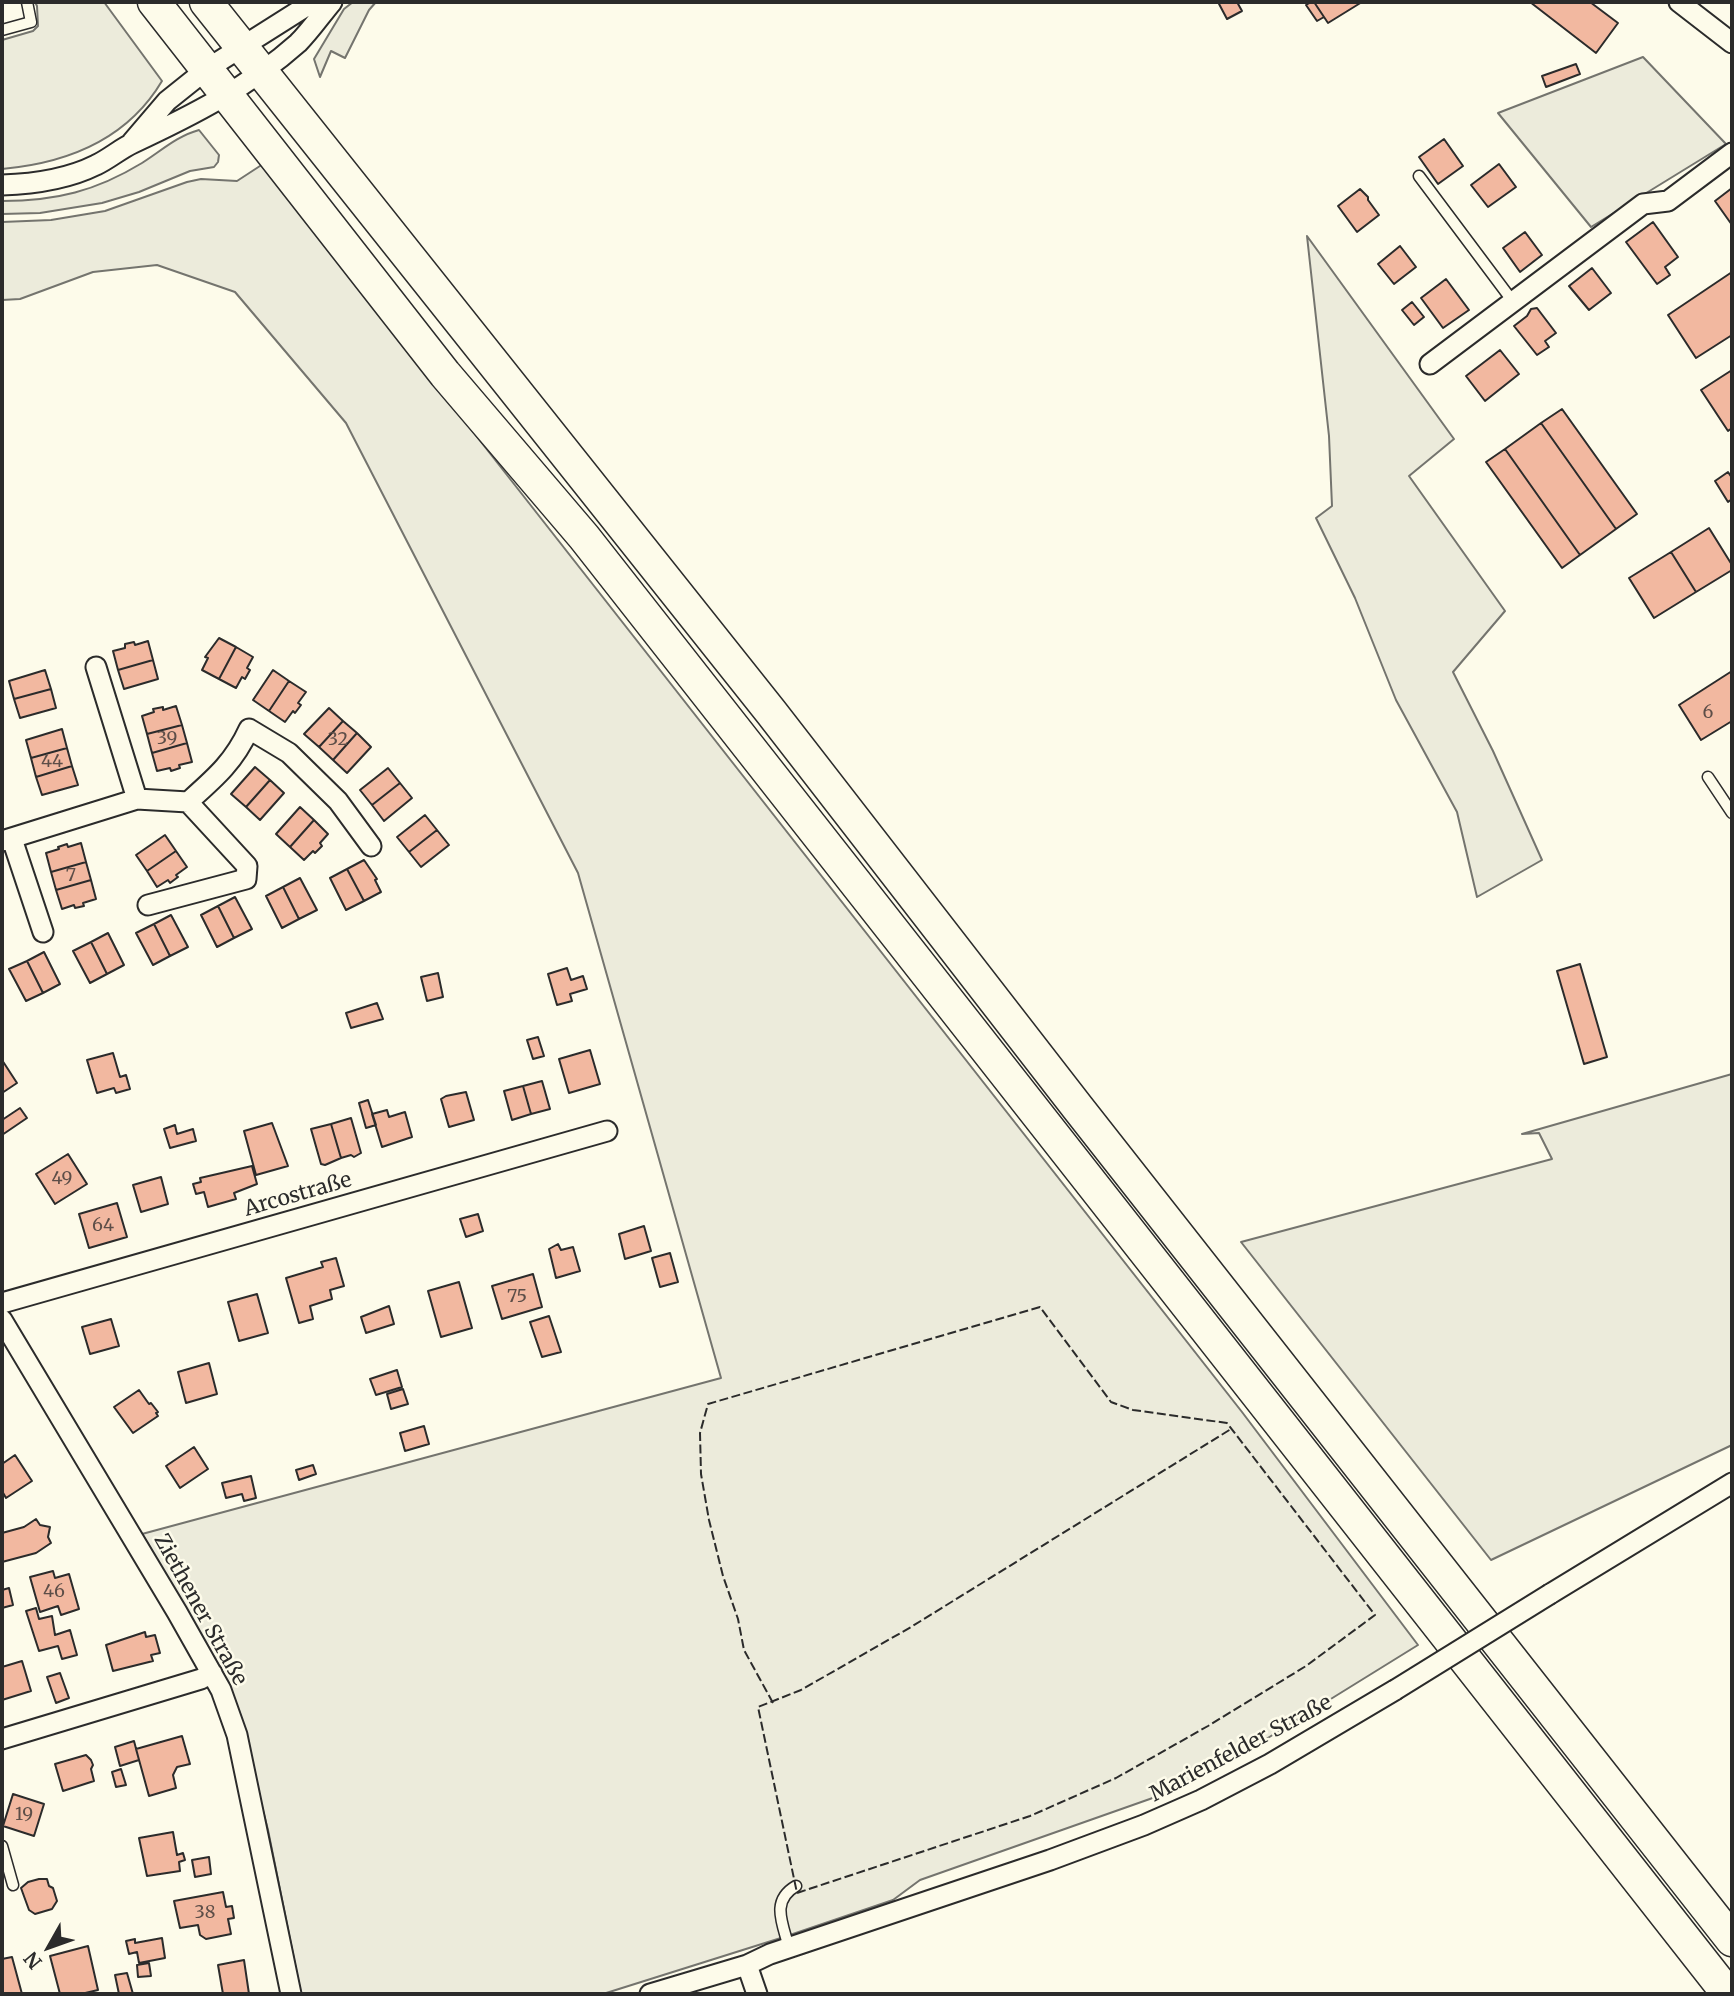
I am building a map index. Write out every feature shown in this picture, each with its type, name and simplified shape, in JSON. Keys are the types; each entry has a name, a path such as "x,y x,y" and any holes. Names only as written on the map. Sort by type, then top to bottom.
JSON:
{"main road":[{"path":"154,2 444,374 601,559 1728,1994"},
{"path":"206,2 771,712 1077,1108 1732,1940"}],"street":[{"path":"129,145 167,102 207,69 241,45 313,2"},
{"path":"2,185 76,173 189,117 262,71 300,40 332,2"},
{"path":"1679,2 1732,43"},
{"path":"1430,364 1643,204 1668,201 1732,153"},
{"path":"96,667 136,799"},
{"path":"188,802 226,769 250,729 289,753 338,801 371,846"},
{"path":"43,932 7,840 136,799 188,802 247,866 246,879 148,905"},
{"name":"Arcostraße","path":"2,1303 607,1131"},
{"name":"Ziethener Straße","path":"2,1320 221,1690 237,1735 291,1994"},
{"name":"Marienfelder Straße","path":"650,1994 747,1965 789,1948 1050,1860 1167,1815 1270,1764 1732,1483"},
{"path":"2,1739 212,1674"},
{"path":"747,1965 757,1994"}],"lane":[{"path":"2,30 30,22 27,2"},
{"path":"1419,176 1514,303"},
{"path":"1709,777 1732,813"},
{"path":"2,1846 12,1885"},
{"path":"789,1948 779,1906 784,1893 796,1886"}],"shaded area":[{"path":"35,2 104,2 162,81 132,119 94,145 50,161 2,169 2,40 33,31 38,26"},
{"path":"353,2 376,2 369,10 345,58 331,51 320,77 314,59 344,9"},
{"path":"1643,57 1726,144 1591,227 1498,113"},
{"path":"199,130 219,155 214,167 190,171 139,192 102,203 40,213 2,214 2,201 40,199 92,187 125,173 176,140"},
{"path":"263,164 1242,1412 1418,1645 1250,1749 1164,1794 920,1880 893,1900 603,1994 301,1994 268,1830 235,1701 224,1675 142,1534 721,1378 578,873 346,423 235,292 157,265 93,272 20,299 2,300 2,222 51,220 105,211 187,182 201,179 237,181"},
{"path":"1307,236 1454,439 1409,476 1505,611 1453,672 1493,751 1542,860 1477,897 1457,812 1396,700 1355,598 1316,518 1332,506 1329,436"},
{"path":"1732,1074 1732,1445 1491,1560 1241,1242 1552,1159 1539,1133 1522,1134"}],"building":[{"path":"1218,2 1237,2 1242,11 1227,19"},
{"path":"1314,2 1324,17 1317,21 1306,5"},
{"path":"1314,2 1362,2 1328,23"},
{"path":"1530,2 1590,2 1618,23 1596,53"},
{"path":"1576,64 1580,74 1546,87 1542,76"},
{"path":"1444,139 1463,166 1438,184 1419,157"},
{"path":"1499,164 1516,187 1488,207 1471,185"},
{"path":"1732,188 1732,225 1715,201"},
{"path":"1360,189 1379,215 1357,232 1338,206"},
{"path":"1653,222 1678,257 1665,267 1670,275 1657,284 1626,242"},
{"path":"1525,232 1542,255 1520,272 1503,248"},
{"path":"1400,246 1416,267 1394,284 1378,264"},
{"path":"1592,268 1611,293 1589,310 1569,286"},
{"path":"1732,272 1732,335 1696,358 1668,315"},
{"path":"1446,279 1469,310 1443,328 1421,298"},
{"path":"1412,302 1424,317 1414,325 1402,310"},
{"path":"1537,308 1556,333 1545,341 1549,347 1537,355 1514,326 1527,316 1531,309"},
{"path":"1500,350 1519,374 1485,401 1466,376"},
{"path":"1732,370 1732,428 1728,431 1701,390"},
{"path":"1562,409 1637,514 1616,529 1541,423"},
{"path":"1541,423 1616,529 1580,555 1505,449"},
{"path":"1505,449 1580,555 1562,568 1486,462"},
{"path":"1728,472 1732,478 1732,499 1728,502 1715,481"},
{"path":"1709,528 1732,565 1732,570 1696,592 1671,552"},
{"path":"1671,552 1696,592 1654,618 1629,578"},
{"path":"219,638 236,647 219,679 202,670 208,658 205,657"},
{"path":"148,641 153,660 118,670 113,651 125,648 125,644 134,642 135,645"},
{"path":"236,647 253,657 247,668 250,670 236,688 219,679"},
{"path":"153,660 158,679 124,689 118,670"},
{"path":"45,670 51,689 14,699 9,681"},
{"path":"273,670 289,681 269,711 253,700"},
{"path":"1732,671 1732,721 1701,740 1679,705"},
{"path":"289,681 306,692 298,703 301,705 285,722 269,711"},
{"path":"51,689 56,708 20,718 14,699"},
{"path":"176,706 182,725 147,734 142,716 154,712 153,709 163,707 163,710"},
{"path":"329,708 343,721 319,747 304,734"},
{"path":"343,721 357,733 333,760 319,747"},
{"path":"182,725 187,743 152,753 147,734"},
{"path":"62,729 67,748 31,758 26,740"},
{"path":"357,733 371,747 347,773 333,760"},
{"path":"187,743 192,762 179,765 180,768 171,771 170,768 157,771 152,753"},
{"path":"67,748 72,766 36,777 31,758"},
{"path":"72,766 78,785 42,795 36,777"},
{"path":"255,767 270,780 246,807 231,794"},
{"path":"388,768 400,783 372,805 360,790"},
{"path":"270,780 284,793 260,820 246,807"},
{"path":"400,783 412,798 384,821 372,805"},
{"path":"300,807 314,820 290,847 276,834"},
{"path":"425,815 437,830 409,852 397,837"},
{"path":"314,820 328,834 320,843 322,846 304,860 290,847"},
{"path":"437,830 449,845 421,867 409,852"},
{"path":"165,835 176,851 147,871 136,855"},
{"path":"81,843 86,862 51,872 46,853 67,844 68,847"},
{"path":"176,851 187,867 170,883 168,880 157,887 147,871"},
{"path":"364,860 377,879 375,880 381,892 364,901 347,869"},
{"path":"86,862 91,880 56,890 51,872"},
{"path":"347,869 364,901 346,910 330,878"},
{"path":"300,878 317,910 299,919 283,887"},
{"path":"91,880 96,899 83,903 84,906 75,908 74,905 62,909 56,890"},
{"path":"283,887 299,919 282,928 266,896"},
{"path":"235,897 252,929 234,938 218,906"},
{"path":"218,906 234,938 217,947 201,915"},
{"path":"171,915 188,947 170,956 154,924"},
{"path":"154,924 170,956 153,965 136,933"},
{"path":"108,933 124,965 107,974 91,942"},
{"path":"91,942 107,974 90,983 73,951"},
{"path":"44,952 60,984 43,993 27,961"},
{"path":"27,961 43,993 26,1001 9,969"},
{"path":"1580,964 1607,1057 1584,1064 1557,971"},
{"path":"567,968 571,980 583,976 587,989 570,994 572,1001 557,1005 548,974"},
{"path":"438,973 443,997 427,1001 421,977"},
{"path":"377,1003 383,1019 351,1028 346,1013"},
{"path":"538,1037 544,1056 533,1059 527,1040"},
{"path":"590,1050 600,1084 569,1093 559,1059"},
{"path":"113,1053 120,1077 126,1075 130,1089 116,1093 114,1088 97,1093 87,1060"},
{"path":"2,1060 17,1083 2,1093"},
{"path":"542,1081 550,1109 531,1114 523,1086"},
{"path":"523,1086 531,1114 512,1120 504,1091"},
{"path":"466,1092 474,1120 449,1127 441,1099"},
{"path":"368,1100 376,1125 366,1128 359,1103"},
{"path":"20,1108 27,1118 2,1135 2,1120"},
{"path":"387,1110 389,1117 405,1112 412,1137 382,1147 372,1114"},
{"path":"351,1118 361,1153 354,1157 351,1155 341,1158 331,1124"},
{"path":"272,1123 288,1166 256,1175 244,1131"},
{"path":"331,1124 341,1158 325,1165 321,1164 311,1129"},
{"path":"175,1125 177,1134 193,1129 196,1141 170,1148 164,1129"},
{"path":"68,1154 87,1184 55,1204 36,1174"},
{"path":"252,1166 257,1184 234,1193 236,1199 208,1207 204,1192 196,1194 193,1184 201,1182 200,1178"},
{"path":"161,1177 168,1204 141,1212 133,1185"},
{"path":"117,1203 127,1237 89,1248 79,1214"},
{"path":"478,1214 483,1231 466,1237 460,1219"},
{"path":"644,1226 651,1251 625,1259 619,1234"},
{"path":"558,1244 561,1250 573,1247 580,1271 556,1278 549,1249"},
{"path":"670,1253 678,1282 660,1287 652,1258"},
{"path":"336,1258 344,1286 330,1290 332,1299 310,1306 313,1319 299,1323 286,1278 323,1267 321,1262"},
{"path":"533,1274 542,1307 502,1319 492,1286"},
{"path":"459,1282 472,1328 441,1337 428,1291"},
{"path":"257,1294 268,1333 239,1341 228,1302"},
{"path":"389,1306 394,1324 366,1333 361,1317"},
{"path":"549,1316 561,1352 542,1357 530,1322"},
{"path":"111,1319 119,1346 90,1354 82,1327"},
{"path":"209,1363 217,1394 186,1403 178,1372"},
{"path":"397,1370 402,1387 376,1395 370,1379"},
{"path":"403,1389 408,1404 391,1409 387,1394"},
{"path":"139,1390 158,1412 158,1416 133,1433 114,1407"},
{"path":"424,1426 429,1444 405,1451 400,1433"},
{"path":"194,1447 208,1469 180,1488 166,1466"},
{"path":"15,1455 32,1481 6,1498 2,1491 2,1464"},
{"path":"313,1465 316,1474 299,1480 296,1470"},
{"path":"251,1476 256,1498 244,1501 242,1494 226,1498 222,1483"},
{"path":"36,1519 40,1525 50,1527 48,1537 51,1543 36,1553 2,1562 2,1533 24,1527"},
{"path":"53,1571 55,1578 69,1574 79,1609 61,1615 58,1606 40,1612 30,1577"},
{"path":"9,1588 13,1605 2,1608 2,1590"},
{"path":"36,1608 39,1619 52,1616 55,1635 70,1630 77,1655 62,1659 58,1646 39,1651 26,1611"},
{"path":"145,1632 146,1637 155,1635 160,1653 151,1655 153,1661 113,1671 106,1645"},
{"path":"22,1661 31,1691 2,1700 2,1667"},
{"path":"60,1673 69,1698 56,1703 47,1677"},
{"path":"182,1736 190,1764 177,1767 173,1775 176,1788 149,1796 136,1749"},
{"path":"134,1741 139,1760 120,1766 115,1747"},
{"path":"86,1755 93,1765 91,1769 94,1781 63,1791 55,1764"},
{"path":"121,1769 126,1785 116,1787 112,1772"},
{"path":"13,1794 44,1804 34,1836 3,1826"},
{"path":"173,1832 177,1855 183,1853 185,1860 179,1862 180,1871 147,1876 139,1838"},
{"path":"209,1857 211,1874 195,1877 192,1860"},
{"path":"47,1879 57,1901 52,1909 35,1914 29,1910 21,1888 28,1882"},
{"path":"223,1892 226,1907 232,1906 234,1918 228,1919 231,1934 206,1939 200,1935 198,1925 180,1928 174,1901"},
{"path":"162,1938 165,1958 139,1963 137,1952 129,1954 126,1941 135,1939 135,1943"},
{"path":"88,1946 98,1990 81,1994 60,1994 50,1956"},
{"path":"12,1957 22,1994 2,1994 2,1959"},
{"path":"244,1960 249,1994 223,1994 218,1965"},
{"path":"149,1963 151,1976 138,1977 137,1965"},
{"path":"127,1973 133,1994 119,1994 115,1975"}],"fence":[{"path":"773,1703 744,1650 738,1619 723,1576 709,1520 701,1474 700,1433 708,1404 1040,1307 1111,1402 1133,1410 1227,1423 1375,1615 1306,1666 1116,1778 1030,1816 797,1893 758,1707 801,1690 911,1627 1231,1429"}]}
